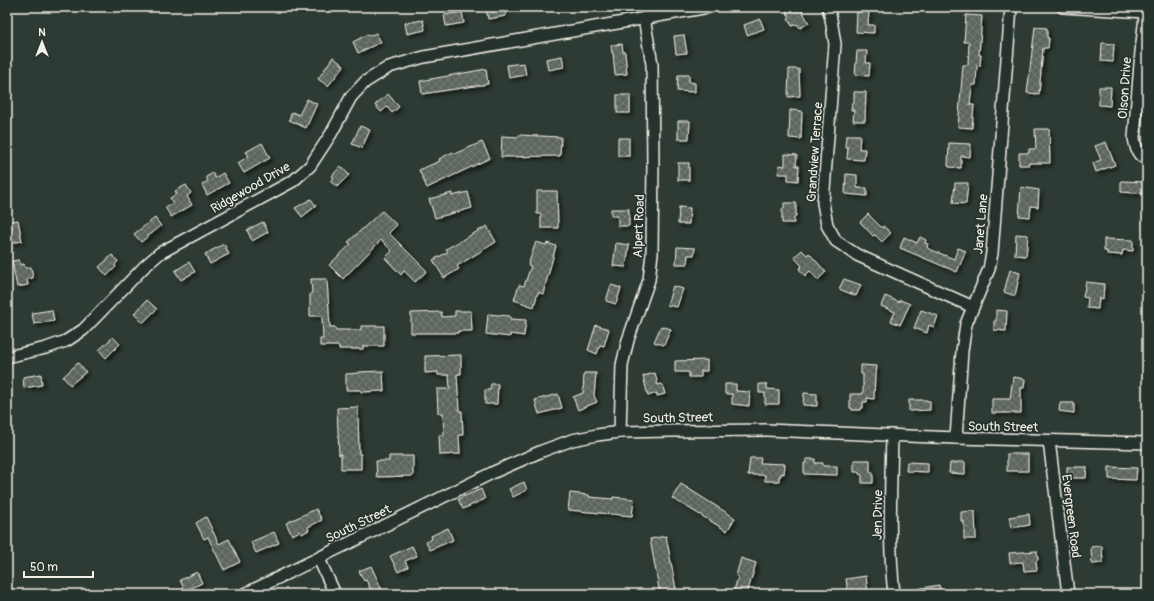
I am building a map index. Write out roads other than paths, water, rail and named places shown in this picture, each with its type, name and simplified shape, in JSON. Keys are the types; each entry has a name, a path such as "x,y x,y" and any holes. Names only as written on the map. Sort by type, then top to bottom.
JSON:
{"street":[{"name":"Ridgewood Drive","path":"7,357 46,348 66,341 83,330 144,267 160,254 293,181 310,166 331,134 351,96 365,82 389,67 424,57 709,7"},
{"name":"Grandview Terrace","path":"828,7 832,20 835,44 823,203 827,225 836,241 857,255 973,307"},
{"name":"Janet Lane","path":"956,438 962,351 966,324 989,269 992,253 1011,7"},
{"path":"1063,7 1146,10"},
{"name":"Olson Drive","path":"1146,10 1134,138 1137,152 1144,159 1147,159"},
{"name":"Alpert Road","path":"620,432 622,365 628,340 649,280 652,253 652,64 644,18"},
{"name":"South Street","path":"245,594 494,472 542,451 572,440 597,435 620,432 767,430 956,438 1147,443"},
{"name":"Jen Drive","path":"892,435 890,524 891,568 894,594"},
{"name":"Evergreen Road","path":"1049,441 1068,594"},
{"path":"319,558 335,594"}]}
